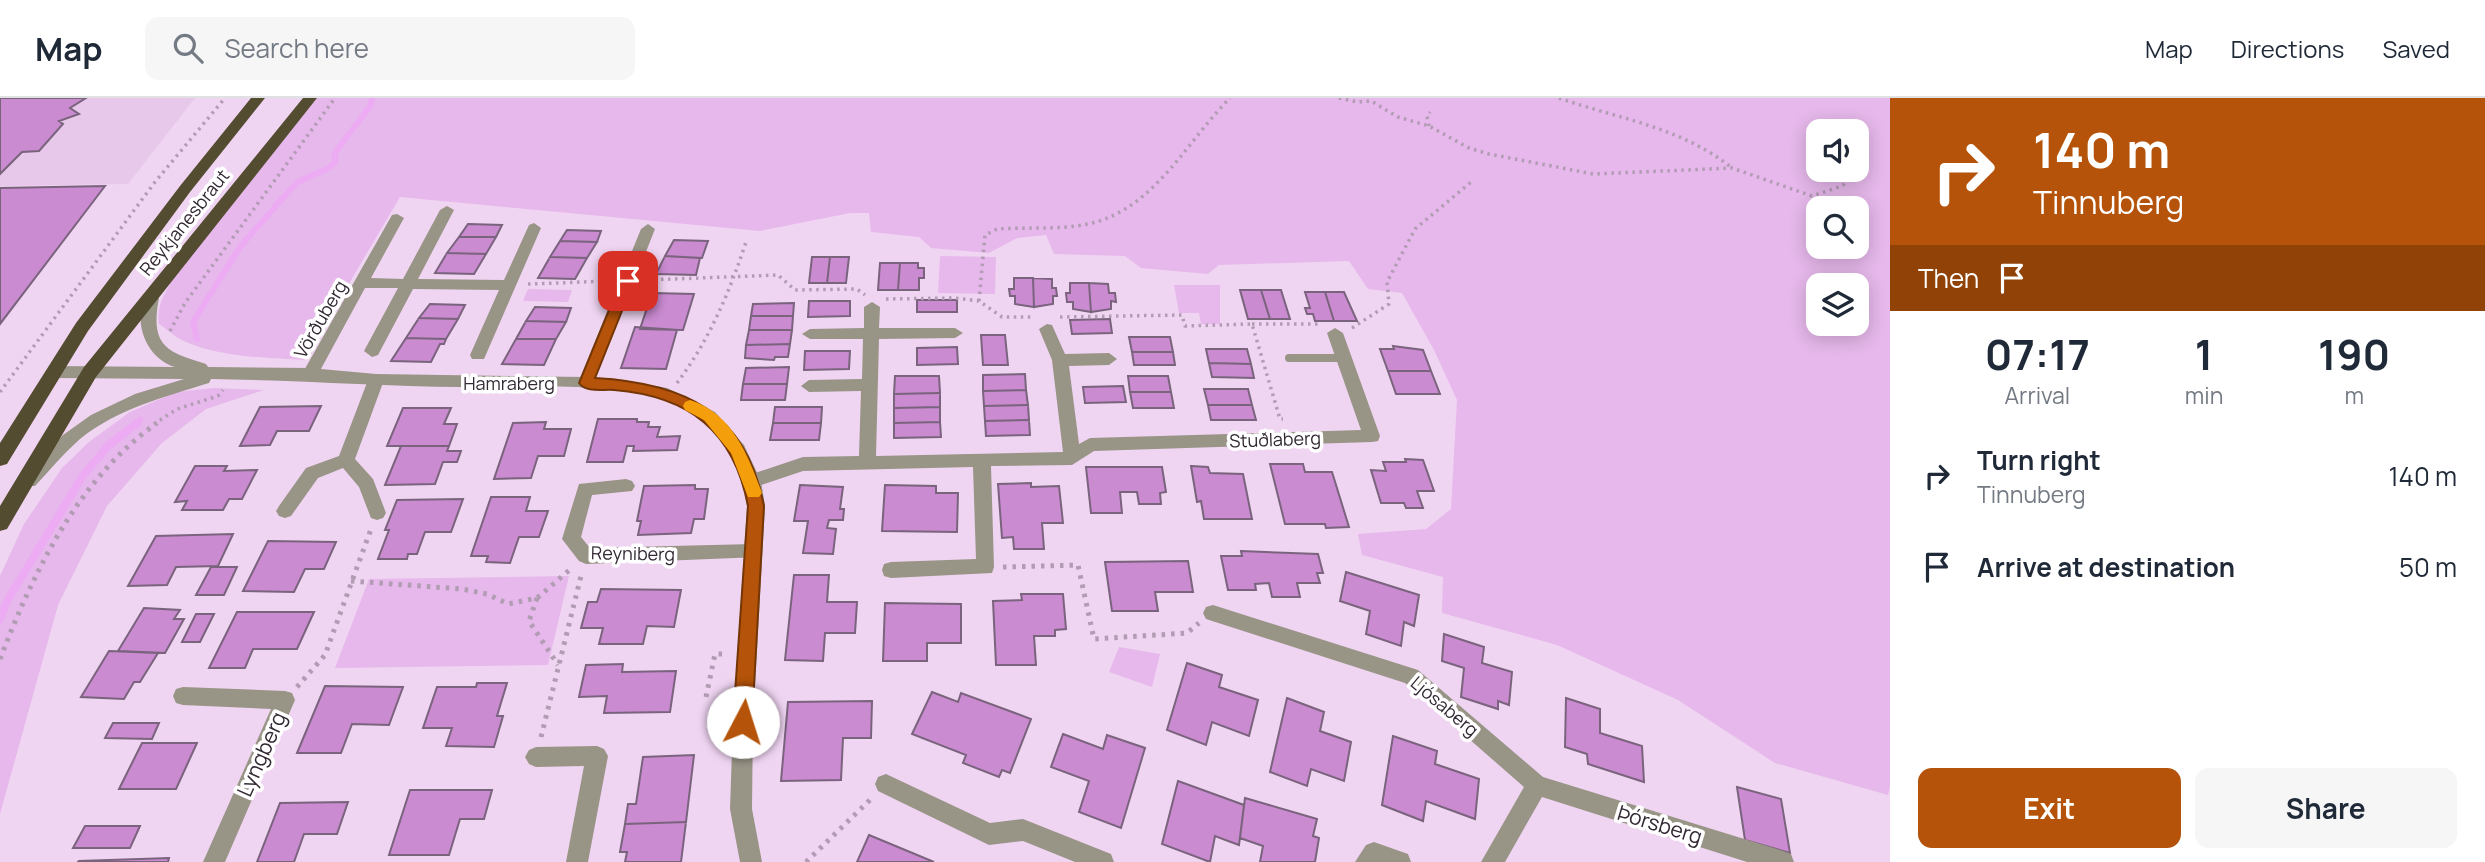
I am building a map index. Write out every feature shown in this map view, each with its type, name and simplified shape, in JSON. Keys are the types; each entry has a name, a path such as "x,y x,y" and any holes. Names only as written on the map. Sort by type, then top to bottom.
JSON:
{"highway":[{"name":"Reykjanesbraut","path":"0,459 53,372 117,279 258,98"},
{"name":"Reykjanesbraut","path":"0,523 90,372 310,98"}],"street":[{"path":"372,351 447,210"},
{"name":"Vörðuberg","path":"310,374 397,218"},
{"path":"478,355 534,228"},
{"path":"586,383 648,229"},
{"name":"Vörðuberg","path":"363,283 509,285"},
{"path":"151,298 146,317 152,341 168,358 223,381"},
{"path":"867,464 872,307"},
{"name":"Stuðlaberg","path":"751,481 803,464 1072,458 1090,446 1372,436 1335,328"},
{"path":"1047,329 1060,360 1072,458"},
{"path":"810,334 955,333"},
{"path":"1060,360 1110,359"},
{"path":"53,372 223,381"},
{"name":"Hamraberg","path":"223,381 310,374 376,380 617,385 667,394 709,416 738,450 751,481 756,506 743,722 741,809 751,862"},
{"path":"285,511 312,473 346,460 376,380"},
{"path":"15,496 62,446 82,428 107,412 135,400 223,381"},
{"path":"809,386 869,385"},
{"path":"346,460 367,484 377,513"},
{"path":"891,570 985,568 982,462"},
{"name":"Reyniberg","path":"626,486 585,489 571,539 586,556 753,552"},
{"name":"Ljósaberg","path":"1213,613 1412,676 1537,785"},
{"name":"Lyngberg","path":"183,696 285,700 214,862"},
{"path":"536,757 597,756 578,862"},
{"path":"886,784 989,834 1023,830 1103,862"},
{"path":"1492,862 1537,785"},
{"name":"Þórsberg","path":"1537,785 1783,862"},
{"path":"1366,862 1374,853 1400,862"}],"lane":[{"path":"1289,358 1345,358"}],"path":[{"path":"0,392 155,181 225,98"},
{"path":"169,335 172,323 185,303 335,98"},
{"path":"979,301 985,235 996,229 1088,224 1128,209 1164,176 1230,98"},
{"path":"1339,98 1371,101 1398,117 1429,126 1469,148 1489,154 1593,174 1732,168 1812,196 1847,182"},
{"path":"1559,98 1591,110 1653,126 1718,155 1732,168"},
{"path":"1429,126 1427,116 1430,112"},
{"path":"1252,324 1351,329 1389,304 1387,282 1415,229 1471,182"},
{"path":"667,394 688,368 723,303 747,239"},
{"path":"0,659 12,626 43,565 69,520 112,459 174,410 218,396 223,381"},
{"path":"285,700 325,655 377,513"},
{"path":"351,581 462,589 487,594 508,604 537,598 586,556"},
{"path":"536,757 586,556"},
{"path":"985,568 1079,565 1094,639 1187,633 1213,613"},
{"path":"537,598 529,621 558,666"},
{"path":"806,862 886,784"}],"shaded area":[{"path":"0,98 195,98 128,184 0,186"},
{"path":"317,98 1890,98 1888,795 1775,763 1678,700 1557,645 1442,613 1443,577 1362,555 1358,534 1426,529 1451,509 1457,400 1434,350 1402,293 1368,289 1349,261 1219,265 1208,274 1141,268 1125,256 1054,254 1046,235 1017,238 989,253 931,248 919,237 871,232 869,213 850,213 760,231 400,197 304,360 229,354 186,342 159,324 159,312 167,288"},
{"path":"940,256 996,257 995,294 938,293"},
{"path":"1174,285 1220,285 1220,324 1201,324 1199,313 1179,313"},
{"path":"528,289 572,290 568,302 523,301"},
{"path":"214,388 264,390 206,409 162,443 107,506 58,605 0,814 0,576 24,524 62,468 89,442 130,412 176,392"},
{"path":"569,576 548,665 335,668 369,579"},
{"path":"1119,647 1160,654 1152,687 1109,672"}],"building":[{"path":"0,98 86,98 70,108 79,114 59,121 63,124 39,151 22,152 0,174"},
{"path":"105,186 0,324 0,188"},
{"path":"468,224 502,225 496,237 459,237"},
{"path":"567,230 601,231 597,242 560,241"},
{"path":"459,237 496,237 486,254 447,253"},
{"path":"674,240 708,241 702,258 665,256"},
{"path":"560,241 597,242 587,258 550,257"},
{"path":"447,253 486,254 474,274 435,273"},
{"path":"665,256 700,258 696,275 656,274"},
{"path":"550,257 587,258 575,279 538,278"},
{"path":"812,257 830,257 827,283 809,283"},
{"path":"830,257 849,257 846,283 827,283"},
{"path":"880,263 900,263 898,290 878,290"},
{"path":"900,263 918,263 918,268 924,268 924,278 919,278 919,290 898,290"},
{"path":"1014,278 1033,278 1034,307 1015,304 1015,296 1010,296 1009,289 1014,289"},
{"path":"1033,278 1052,279 1052,288 1056,288 1057,296 1053,296 1053,304 1034,307"},
{"path":"1070,283 1089,283 1091,312 1073,309 1073,302 1067,302 1066,293 1070,293"},
{"path":"1089,283 1108,284 1109,293 1115,293 1116,302 1111,301 1111,309 1091,312"},
{"path":"1240,290 1261,290 1270,319 1248,319"},
{"path":"1261,290 1281,290 1290,319 1270,319"},
{"path":"1305,292 1325,292 1334,321 1315,321 1313,314 1307,314 1305,308 1310,308"},
{"path":"1325,292 1344,292 1357,321 1334,321"},
{"path":"652,293 694,294 683,330 640,329"},
{"path":"917,300 957,300 957,312 917,312"},
{"path":"809,301 850,301 850,316 808,317"},
{"path":"794,303 793,316 751,316 753,304"},
{"path":"430,304 465,305 458,319 419,318"},
{"path":"535,307 571,308 566,322 526,321"},
{"path":"751,316 793,316 792,330 749,330"},
{"path":"419,318 458,319 446,339 406,338"},
{"path":"1110,319 1112,333 1072,334 1070,320"},
{"path":"526,321 566,322 556,339 516,339"},
{"path":"635,327 677,330 666,369 621,368"},
{"path":"749,330 792,330 790,344 746,345"},
{"path":"981,335 1005,335 1008,365 983,365"},
{"path":"1129,337 1170,337 1173,352 1132,352"},
{"path":"406,338 446,339 444,344 440,344 431,362 391,361"},
{"path":"516,339 556,339 544,365 502,364"},
{"path":"790,344 788,357 775,357 774,360 745,358 746,345"},
{"path":"1393,346 1423,350 1431,371 1388,371 1380,349 1394,349"},
{"path":"957,347 958,364 917,365 917,348"},
{"path":"1206,349 1247,349 1251,364 1209,363"},
{"path":"805,351 850,351 849,369 804,370"},
{"path":"1132,352 1173,352 1175,365 1134,365"},
{"path":"1209,363 1251,364 1254,378 1212,377"},
{"path":"789,367 787,384 743,384 746,368"},
{"path":"1388,371 1431,371 1440,394 1396,394"},
{"path":"1025,374 1026,390 983,391 983,375"},
{"path":"895,376 939,376 940,393 894,394"},
{"path":"1128,376 1168,376 1171,392 1130,392"},
{"path":"743,384 787,384 785,400 741,400"},
{"path":"1123,386 1126,402 1085,403 1083,387"},
{"path":"1204,389 1248,389 1252,405 1208,405"},
{"path":"1026,390 1028,405 984,406 983,391"},
{"path":"1130,392 1171,392 1174,408 1133,408"},
{"path":"940,393 940,407 894,408 894,394"},
{"path":"1028,405 1029,420 985,421 984,406"},
{"path":"1208,405 1252,405 1256,420 1211,420"},
{"path":"321,406 309,431 277,431 270,445 240,446 260,407"},
{"path":"775,407 822,407 821,423 773,423"},
{"path":"940,407 940,422 894,423 894,408"},
{"path":"403,408 451,408 444,424 457,424 449,446 387,446"},
{"path":"598,419 637,419 637,422 649,422 648,427 660,427 657,437 680,436 677,450 633,451 634,446 627,446 623,462 587,462"},
{"path":"1029,420 1030,435 986,436 985,421"},
{"path":"546,422 544,429 571,429 564,456 538,456 531,478 494,479 513,423"},
{"path":"940,422 941,437 894,438 894,423"},
{"path":"773,423 821,423 819,440 770,440"},
{"path":"401,446 449,446 447,451 461,451 457,462 443,462 435,484 385,485"},
{"path":"1405,459 1423,460 1434,491 1417,491 1423,508 1406,508 1404,503 1381,503 1371,470 1386,471 1383,462 1406,462"},
{"path":"1270,464 1303,464 1305,472 1332,472 1349,527 1285,524"},
{"path":"195,466 227,466 224,471 257,470 242,499 229,499 223,510 182,510 187,501 175,502"},
{"path":"1191,466 1208,467 1210,473 1243,474 1252,519 1204,519 1201,501 1197,502"},
{"path":"1086,467 1162,467 1166,492 1160,493 1161,504 1139,504 1137,492 1120,492 1122,513 1091,513"},
{"path":"1031,483 1031,487 1059,486 1063,523 1042,523 1044,549 1014,549 1013,537 1002,538 998,484"},
{"path":"695,485 695,489 708,489 704,519 694,519 691,533 638,535 641,521 637,521 644,486"},
{"path":"800,485 843,487 840,509 844,509 843,520 829,520 827,528 836,529 833,554 803,553 808,521 794,521"},
{"path":"885,485 936,486 936,493 958,493 957,532 882,531"},
{"path":"491,497 530,497 526,511 548,511 539,537 519,537 510,563 486,562 488,556 471,556"},
{"path":"463,499 451,532 425,532 417,554 408,554 407,559 378,559 389,530 385,530 397,500"},
{"path":"233,534 218,566 176,567 167,585 128,586 156,536"},
{"path":"268,541 336,542 324,569 305,569 294,592 243,591"},
{"path":"1241,551 1318,554 1323,573 1317,573 1320,583 1297,583 1300,597 1272,597 1269,583 1255,584 1256,590 1228,590 1221,556 1242,556"},
{"path":"1188,561 1193,592 1155,592 1158,611 1112,611 1105,562"},
{"path":"211,567 237,567 224,595 196,595"},
{"path":"1346,572 1419,595 1414,626 1404,622 1401,646 1366,634 1370,611 1340,601"},
{"path":"794,575 829,575 827,602 857,602 855,633 825,633 823,661 785,660"},
{"path":"601,589 681,590 674,627 647,626 643,644 599,644 603,628 581,628 588,602 597,602"},
{"path":"1021,594 1063,594 1066,629 1055,630 1055,636 1034,636 1036,665 996,665 993,601 1022,600"},
{"path":"885,603 961,604 961,643 927,643 927,661 883,661"},
{"path":"144,608 180,610 174,619 184,619 165,653 118,651"},
{"path":"237,612 314,612 297,649 253,649 245,668 209,668"},
{"path":"196,614 214,614 200,642 182,642"},
{"path":"1444,634 1484,647 1482,663 1512,672 1509,705 1498,701 1498,709 1461,697 1464,668 1442,661"},
{"path":"109,651 158,653 140,682 134,682 124,699 81,697"},
{"path":"1187,663 1222,675 1219,687 1258,700 1249,736 1212,722 1206,745 1167,730"},
{"path":"623,664 622,672 676,671 670,712 604,713 607,696 579,697 586,665"},
{"path":"477,683 507,683 497,716 503,716 494,747 446,746 452,728 423,728 437,687 476,687"},
{"path":"325,686 403,687 389,725 352,724 341,753 297,753"},
{"path":"932,692 958,702 961,693 1031,719 1010,773 1002,770 999,777 963,763 966,755 912,734"},
{"path":"1287,698 1324,712 1320,731 1351,742 1344,781 1311,769 1307,786 1270,772"},
{"path":"1566,698 1600,709 1600,733 1642,746 1644,782 1588,764 1587,754 1565,747"},
{"path":"872,701 871,738 843,738 841,780 781,781 788,702"},
{"path":"113,723 159,723 152,739 105,738"},
{"path":"1063,734 1103,749 1107,735 1145,748 1121,828 1079,812 1089,781 1051,767"},
{"path":"1393,736 1437,751 1435,764 1479,779 1475,819 1426,801 1423,821 1382,805"},
{"path":"142,743 197,743 176,789 119,789"},
{"path":"694,755 686,822 625,824 628,804 636,804 643,757"},
{"path":"1178,781 1244,805 1239,845 1215,836 1210,862 1162,844"},
{"path":"1737,787 1781,799 1790,853 1745,840"},
{"path":"410,790 492,790 484,819 460,819 449,855 389,855"},
{"path":"1245,798 1317,819 1313,836 1319,838 1315,862 1260,862 1263,846 1240,838"},
{"path":"348,802 337,834 304,834 294,862 257,862 280,803"},
{"path":"686,822 681,862 625,862 627,852 620,852 625,824"},
{"path":"85,826 140,826 130,848 73,848"},
{"path":"869,835 934,862 857,862"},
{"path":"169,858 168,862 78,862 79,861"}],"waterway":[{"path":"197,339 193,322 240,247 298,182 329,168 336,161 334,154 371,105 372,98"},
{"path":"135,424 140,420"},
{"path":"0,619 7,601 82,477 108,446 137,423"}],"slow traffic":[{"path":"690,406 709,416 738,450 754,493"}],"route":[{"path":"628,281 586,383 617,385 667,394 709,416 738,450 751,481 756,506 743,722"}]}
